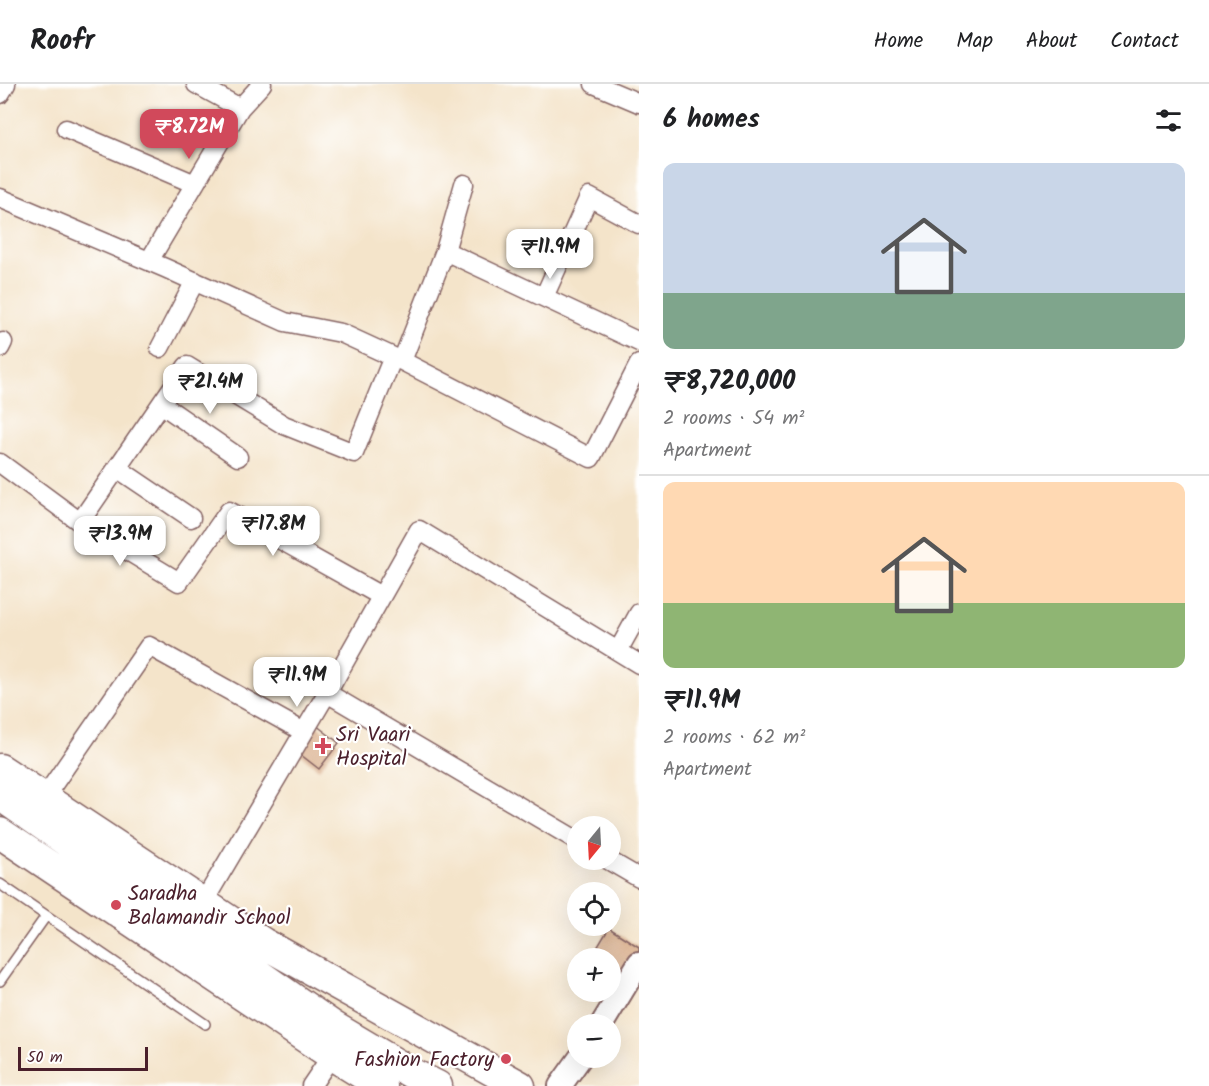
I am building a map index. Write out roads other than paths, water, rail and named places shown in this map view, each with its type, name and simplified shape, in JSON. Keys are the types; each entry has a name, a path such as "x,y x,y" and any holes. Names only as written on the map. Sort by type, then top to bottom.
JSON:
{"main road":[{"path":"0,769 263,944 520,1086"},
{"path":"0,795 334,1027 437,1086"},
{"path":"0,811 341,1042 412,1086"},
{"path":"0,833 382,1086"}],"street":[{"path":"0,94 6,84"},
{"path":"196,84 240,108"},
{"path":"149,261 240,108 262,84"},
{"path":"594,84 639,103"},
{"path":"66,129 195,184"},
{"path":"80,522 187,366 284,425 354,453 445,251 464,184"},
{"path":"544,297 589,197 639,224"},
{"path":"0,198 285,322 341,333 398,359 591,458 639,364"},
{"path":"445,251 639,342"},
{"path":"160,348 195,281"},
{"path":"161,404 238,457"},
{"path":"0,463 80,522 179,582 229,511 381,596"},
{"path":"117,468 191,518"},
{"path":"203,903 327,693 418,530 639,664"},
{"path":"618,651 639,613"},
{"path":"44,798 149,646 304,732"},
{"path":"327,693 567,835"},
{"path":"621,868 639,878"},
{"path":"608,1014 639,963"},
{"path":"311,1086 332,1055"},
{"path":"560,1086 573,1068"}],"lane":[{"path":"0,884 205,1024"},
{"path":"0,981 46,916"}],"place":[{"name":"Sri Vaari Hospital","path":"323,746"},
{"name":"Saradha Balamandir School","path":"116,905"},
{"name":"Fashion Factory","path":"506,1059"}]}
